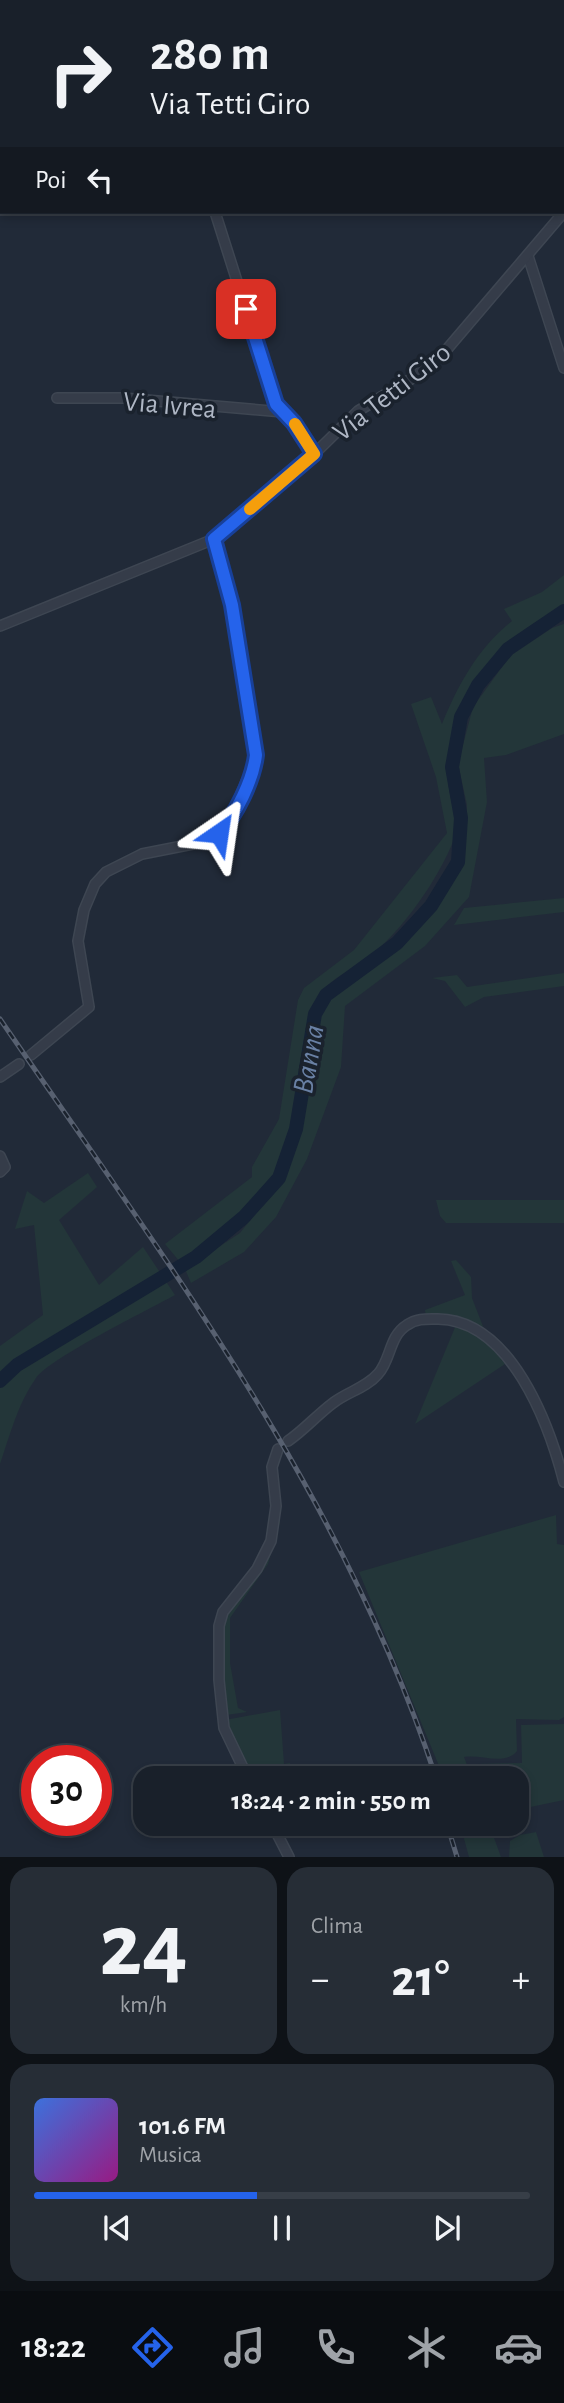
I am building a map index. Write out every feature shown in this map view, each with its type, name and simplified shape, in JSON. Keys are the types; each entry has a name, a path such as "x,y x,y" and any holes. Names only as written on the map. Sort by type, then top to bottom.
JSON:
{"street":[{"path":"216,214 276,404 294,423 314,454"},
{"name":"Via Tetti Giro","path":"0,626 214,539 314,454 358,411 411,379 448,348 562,214"},
{"path":"528,256 564,368"},
{"name":"Via Ivrea","path":"57,398 123,398 283,412"},
{"path":"31,1055 89,1007 78,941 88,899 99,878 142,854 191,845 219,833 232,815 252,771 254,742 240,651 230,593 214,539"},
{"path":"0,1077 19,1064"},
{"path":"0,1156 5,1167 0,1172"},
{"path":"288,1441 333,1402 377,1375 396,1336 404,1326 420,1319 447,1319 475,1330 511,1364 541,1411 564,1482"},
{"path":"242,1766 224,1728 219,1680 219,1626 223,1612 257,1569 271,1541 276,1506 272,1467 278,1449"},
{"path":"278,1836 289,1857"}],"shaded area":[{"path":"564,575 564,608 517,636 479,676 465,701 455,726 449,753 448,781 456,833 439,871 418,904 381,947 331,983 316,1002 289,1132 284,1150 268,1184 237,1222 180,1262 165,1244 252,1177 252,1167 279,1119 298,1000 304,988 354,950 447,833 436,777 411,704 431,697 442,724 470,668 489,643 512,621 504,609 542,592"},
{"path":"564,624 564,734 506,755 484,758 487,802 469,897 425,946 345,1006 341,1067 307,1159 276,1217 244,1252 191,1283 185,1269 240,1233 281,1181 300,1133 319,1019 329,999 399,949 434,911 463,863 467,805 458,764 473,707 510,656 552,628"},
{"path":"564,898 564,912 454,925 464,908"},
{"path":"564,973 564,986 484,997 465,1007 445,981 432,978 457,975 467,987"},
{"path":"88,1173 97,1187 59,1220 99,1285 143,1247 175,1295 79,1347 45,1369 24,1398 0,1464 0,1346 43,1315 34,1225 15,1229 27,1191 44,1203"},
{"path":"436,1200 564,1200 564,1223 446,1223 440,1216"},
{"path":"456,1260 471,1277 472,1298 484,1329 451,1315 426,1317 425,1310 465,1295 451,1261"},
{"path":"456,1325 484,1341 505,1364 415,1424"},
{"path":"279,1500 280,1522 268,1564 230,1618 230,1663 238,1708 247,1712 226,1715 220,1627 271,1546"},
{"path":"556,1515 557,1544 564,1545 564,1717 559,1720 516,1719 517,1751 506,1758 471,1756 464,1757 467,1766 439,1766 359,1572"},
{"path":"280,1710 284,1764 290,1763 290,1766 246,1766 229,1735 225,1720"},
{"path":"564,1724 564,1800 529,1807 529,1766 476,1766 475,1764 522,1763 521,1725"},
{"path":"536,1832 544,1857 509,1857 510,1841 518,1836 529,1836 529,1833"},
{"path":"463,1836 493,1836 501,1857 469,1857"}],"waterway":[{"name":"Banna","path":"0,1381 17,1365 196,1257 244,1217 279,1178 296,1129 315,1014 326,995 397,943 431,906 458,862 461,818 452,767 461,717 478,685 508,649 564,611"}],"railway":[{"path":"0,1019 187,1291 301,1478 352,1574 398,1674 432,1766"},
{"path":"451,1836 457,1857"}],"slow traffic":[{"path":"250,509 314,454 295,424"}],"route":[{"path":"219,833 232,815 252,771 256,755 232,605 214,539 314,454 289,416 276,404 246,309"}]}
